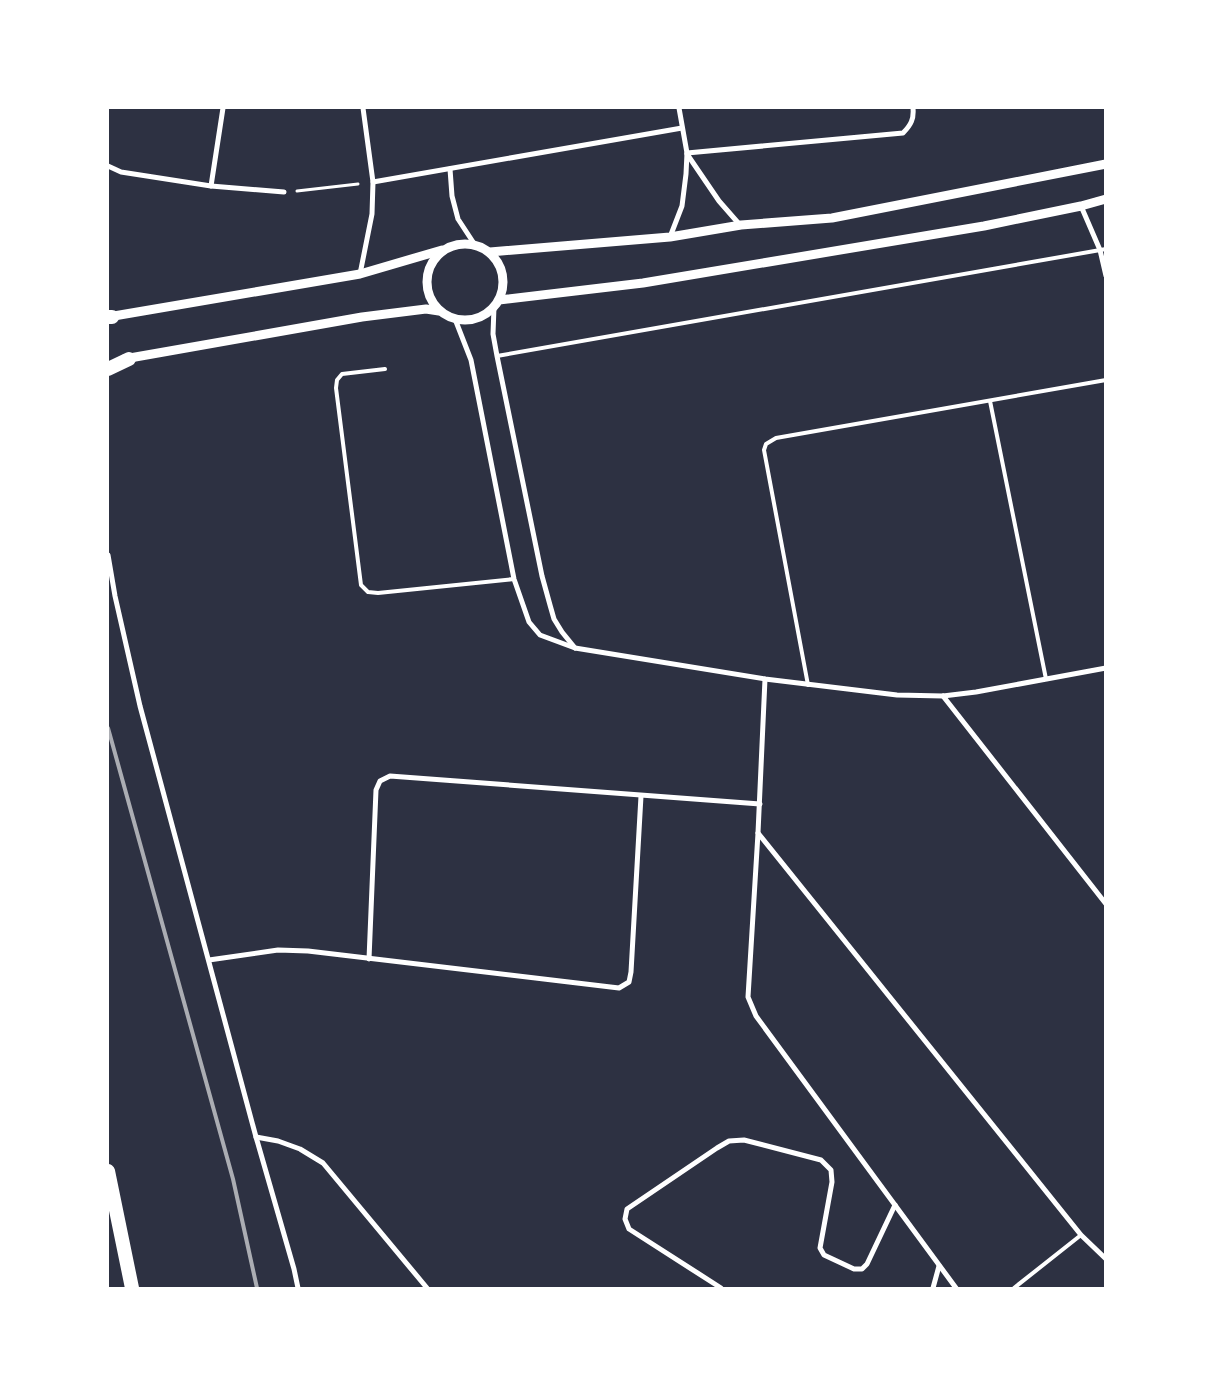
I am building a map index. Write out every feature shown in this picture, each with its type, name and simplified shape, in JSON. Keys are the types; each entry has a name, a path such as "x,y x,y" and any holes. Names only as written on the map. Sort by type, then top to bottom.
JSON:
{"highway":[{"path":"108,369 129,359"},
{"path":"108,1171 132,1288"}],"street":[{"path":"211,186 224,108"},
{"path":"360,274 372,214 373,182 364,108"},
{"path":"670,237 682,206 687,153 679,108"},
{"path":"687,153 903,133 910,126 914,117 913,108"},
{"path":"373,182 682,128"},
{"path":"687,153 719,201 741,225"},
{"path":"490,252 670,237 741,225 832,218 1106,164"},
{"path":"108,166 121,172 211,186 284,192"},
{"path":"450,169 452,196 458,219 475,244"},
{"path":"108,362 362,317 426,309 439,311 454,319 476,319 486,314 497,303 643,283 984,226 1106,199"},
{"path":"1081,206 1103,250 1106,276"},
{"path":"109,317 360,274 442,250 452,245 475,244 490,252 498,262 503,274 503,288 497,303 493,334 542,576 554,619 575,648"},
{"path":"439,311 432,302 426,280 434,258 442,250"},
{"path":"454,319 471,360 514,579 529,622 540,635 575,648 765,679 897,695 943,696 1106,668"},
{"path":"108,556 140,706 298,1288"},
{"path":"765,679 760,804 748,997 756,1016 956,1288"},
{"path":"943,696 1106,904"},
{"path":"369,959 376,790 380,780 390,776 760,804"},
{"path":"209,960 278,950 308,951 619,988 628,982 632,972 641,796"},
{"path":"758,833 1081,1235 1106,1259"},
{"path":"256,1137 278,1141 300,1149 323,1162 427,1288"},
{"path":"721,1288 628,1229 625,1219 627,1209 716,1148 729,1142 744,1140 822,1160 831,1170 832,1182 820,1248 824,1255 854,1269 862,1269 867,1264 895,1206"},
{"path":"933,1288 939,1266"}],"lane":[{"path":"497,356 1103,250"},
{"path":"386,369 342,374 337,380 336,388 361,585 368,592 378,593 514,579"},
{"path":"808,685 764,450 766,444 776,438 1106,380"},
{"path":"990,401 1046,679"},
{"path":"1014,1288 1081,1235"}],"path":[{"path":"284,192 317,190 373,182"}],"railway":[{"path":"108,728 233,1179 257,1288"}]}
